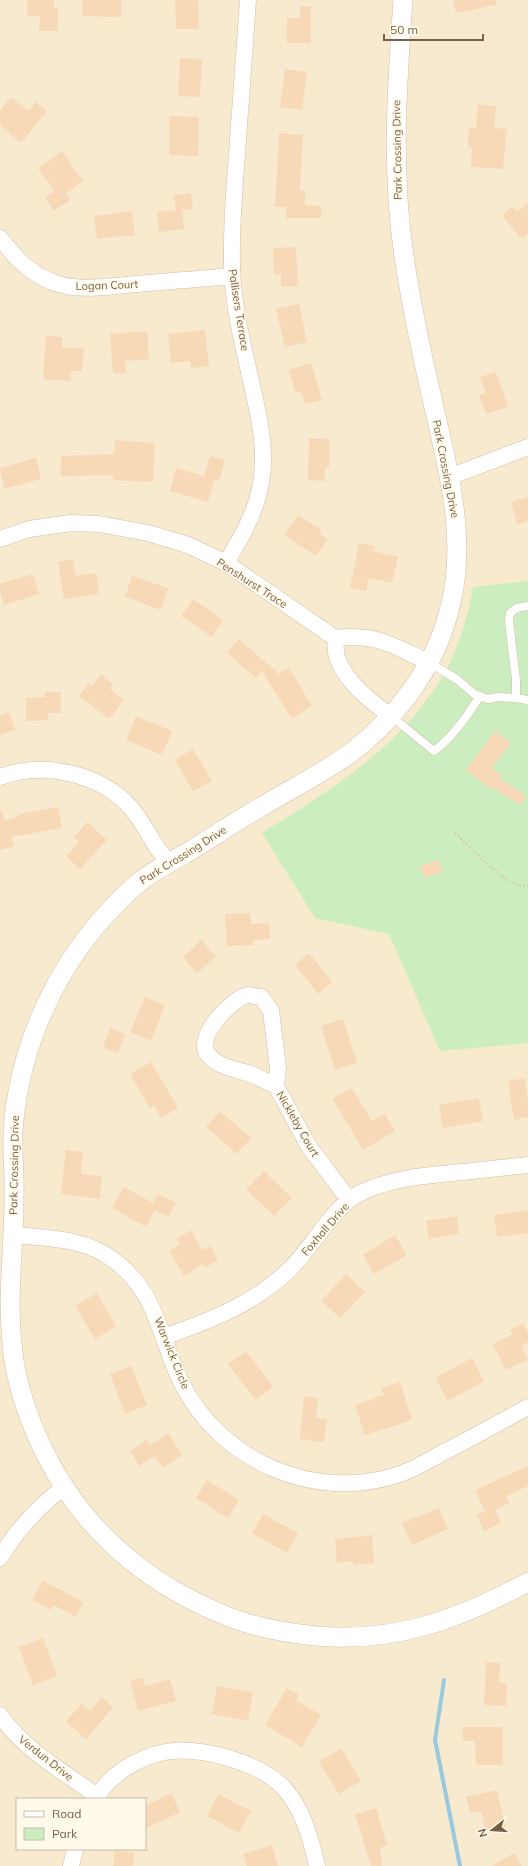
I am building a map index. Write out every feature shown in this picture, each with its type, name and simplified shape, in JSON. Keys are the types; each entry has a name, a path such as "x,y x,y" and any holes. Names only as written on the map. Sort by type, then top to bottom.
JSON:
{"street":[{"name":"Pallisers Terrace","path":"226,563 242,536 255,508 261,484 263,466 263,443 260,420 242,340 232,276 233,205 248,0"},
{"name":"Park Crossing Drive","path":"403,0 396,100 398,202 403,252 412,309 449,477 456,530 456,581 449,612 430,663 415,687 391,716 372,735 335,764 258,808 141,881 117,902 96,926 64,970 46,1004 30,1048 17,1100 13,1131 14,1195 10,1308 13,1356 28,1414 41,1445 64,1487 91,1522 114,1547 139,1569 193,1602 234,1620 264,1629 295,1634 350,1638 379,1636 407,1631 455,1617 528,1582"},
{"name":"Logan Court","path":"0,238 12,254 34,274 60,285 78,287 110,286 232,276"},
{"path":"449,477 528,447"},
{"name":"Penshurst Trace","path":"0,539 29,529 57,524 99,524 148,533 188,545 226,563 335,638"},
{"path":"391,716 371,702 349,679 337,659 335,638 354,636 382,640 430,663"},
{"path":"0,777 24,772 62,772 73,774 100,784 116,794 131,808 169,864"},
{"name":"Nickleby Court","path":"276,1086 250,1074 229,1068 213,1059 206,1051 206,1038 217,1019 234,1002 249,995 260,997 271,1011 278,1068 276,1086 308,1145 349,1200"},
{"name":"Foxhall Drive","path":"164,1337 210,1321 260,1294 292,1267 349,1200 372,1188 408,1177 528,1165"},
{"name":"Warwick Circle","path":"12,1235 65,1240 96,1249 114,1260 130,1273 143,1290 154,1309 182,1384 196,1407 220,1434 253,1459 277,1471 313,1481 339,1483 365,1482 399,1474 427,1461 528,1407"},
{"path":"0,1558 14,1536 29,1517 64,1487"},
{"name":"Verdun Drive","path":"0,1715 14,1732 31,1748 97,1798"},
{"path":"97,1798 106,1785 119,1773 147,1757 164,1752 196,1752 232,1760 260,1771 284,1788 295,1802 302,1816 317,1866"},
{"path":"71,1866 75,1850"}],"lane":[{"path":"516,698 516,680 509,621 510,613 517,608 528,606"},
{"path":"430,663 458,680 474,694 488,699 498,697 528,700"},
{"path":"391,716 434,752 445,744 480,696"}],"path":[{"path":"455,833 505,879 517,886 528,886"}],"shaded area":[{"path":"0,0 528,0 528,1866 0,1866"}],"green space":[{"path":"528,581 528,1043 440,1051 389,934 315,918 262,833 315,800 340,782 388,743 410,721 429,697 451,660 463,630 473,587"}],"building":[{"path":"27,0 54,0 54,8 58,8 58,31 39,31 40,16 27,16"},
{"path":"83,0 121,0 121,17 82,16"},
{"path":"175,0 198,0 199,29 176,29"},
{"path":"453,0 496,0 496,5 456,13"},
{"path":"300,6 311,6 311,43 287,43 287,18 300,18"},
{"path":"180,58 202,59 200,97 178,96"},
{"path":"285,69 307,72 302,110 280,107"},
{"path":"11,97 28,111 36,102 47,111 21,143 0,125 0,111"},
{"path":"478,104 496,106 494,128 507,129 503,169 471,167 472,148 468,147 469,127 476,128"},
{"path":"169,116 199,117 198,156 169,155"},
{"path":"279,133 303,135 300,190 305,190 305,205 321,206 321,218 286,218 286,207 275,207"},
{"path":"62,151 83,181 66,194 70,200 54,211 45,198 54,191 38,168"},
{"path":"191,193 193,209 182,210 184,229 159,232 157,212 176,210 174,195"},
{"path":"528,203 528,234 522,239 502,216 512,206 517,211"},
{"path":"132,211 135,235 97,239 94,216"},
{"path":"296,247 298,286 281,287 281,274 274,274 273,248"},
{"path":"299,304 307,342 285,347 276,309"},
{"path":"205,330 209,366 191,368 190,361 171,363 168,334"},
{"path":"147,331 149,359 125,361 126,373 113,374 110,334"},
{"path":"46,336 62,337 62,347 84,349 82,371 71,371 70,381 43,379"},
{"path":"311,363 322,400 305,404 301,391 295,392 289,370"},
{"path":"496,372 508,407 486,414 479,395 486,393 480,377"},
{"path":"309,438 330,439 329,468 325,467 325,481 308,480"},
{"path":"115,440 155,443 153,482 113,480 113,475 61,476 61,456 114,454"},
{"path":"210,456 225,460 219,481 214,480 208,502 170,491 176,468 204,476"},
{"path":"36,458 41,479 4,489 0,468"},
{"path":"528,497 528,521 517,524 511,502"},
{"path":"298,515 321,530 319,533 328,539 316,556 285,535"},
{"path":"359,543 374,546 373,551 398,557 392,583 369,578 366,591 350,588"},
{"path":"73,559 76,576 96,573 99,594 64,599 58,562"},
{"path":"33,574 39,594 4,605 0,591 0,584"},
{"path":"132,576 168,588 161,610 125,597"},
{"path":"193,599 223,620 212,637 181,616"},
{"path":"239,639 279,674 289,668 312,706 292,719 262,671 256,678 227,653"},
{"path":"101,674 113,684 110,689 124,700 109,719 79,696 89,683 92,686"},
{"path":"45,692 61,692 61,713 48,713 48,720 26,721 26,698 45,697"},
{"path":"9,712 15,730 0,735 0,715"},
{"path":"136,716 172,731 162,755 126,740"},
{"path":"495,731 511,743 492,768 502,776 500,779 526,796 520,805 493,788 492,790 466,770"},
{"path":"193,749 212,781 193,791 175,760"},
{"path":"58,807 62,828 11,837 14,846 0,850 0,811 2,811 5,821 20,816 20,814"},
{"path":"87,822 107,840 80,869 66,856 79,842 74,837"},
{"path":"439,860 443,872 424,878 420,866"},
{"path":"250,913 251,924 269,923 270,939 253,940 253,945 227,946 225,914"},
{"path":"201,940 216,957 197,973 183,957"},
{"path":"309,953 332,982 318,994 295,965"},
{"path":"145,997 165,1005 151,1041 130,1032"},
{"path":"343,1019 357,1063 335,1070 321,1026"},
{"path":"110,1028 125,1034 118,1053 103,1047"},
{"path":"151,1062 178,1108 161,1118 154,1105 150,1108 130,1074"},
{"path":"525,1078 528,1100 528,1117 514,1120 508,1081"},
{"path":"352,1088 372,1121 385,1114 395,1131 363,1150 333,1099"},
{"path":"479,1098 483,1121 443,1128 439,1105"},
{"path":"220,1111 251,1138 237,1154 206,1127"},
{"path":"66,1150 83,1152 81,1174 102,1176 100,1199 61,1194"},
{"path":"264,1171 292,1198 274,1216 246,1189"},
{"path":"124,1187 153,1203 158,1194 176,1203 168,1217 155,1210 146,1227 112,1208"},
{"path":"528,1210 528,1233 497,1237 494,1215"},
{"path":"457,1216 459,1234 429,1239 426,1221"},
{"path":"191,1230 202,1250 210,1246 218,1260 205,1268 203,1264 184,1276 169,1251 180,1244 177,1239"},
{"path":"395,1235 407,1255 374,1274 363,1255"},
{"path":"346,1274 365,1292 340,1318 321,1301"},
{"path":"97,1293 116,1326 95,1339 75,1306"},
{"path":"523,1323 528,1332 528,1342 521,1346 528,1359 506,1370 493,1344 513,1334 510,1330"},
{"path":"246,1351 273,1387 256,1400 228,1364"},
{"path":"472,1358 484,1381 448,1401 435,1378"},
{"path":"131,1366 147,1405 125,1414 110,1374"},
{"path":"400,1382 412,1420 365,1435 355,1405 384,1395 381,1388"},
{"path":"304,1396 318,1398 316,1418 327,1419 324,1442 300,1439"},
{"path":"168,1433 182,1455 163,1468 154,1456 139,1466 130,1451 147,1440 150,1445"},
{"path":"528,1466 528,1486 506,1496 509,1503 495,1510 501,1523 484,1531 477,1515 485,1511 475,1490"},
{"path":"207,1480 239,1500 228,1518 196,1498"},
{"path":"439,1508 448,1529 412,1545 402,1523"},
{"path":"263,1514 298,1533 287,1553 252,1533"},
{"path":"372,1535 374,1563 353,1565 353,1561 337,1563 335,1539"},
{"path":"43,1580 83,1602 76,1617 54,1605 51,1610 32,1600"},
{"path":"43,1638 57,1676 33,1685 19,1647"},
{"path":"486,1662 500,1663 499,1683 507,1683 506,1706 484,1705"},
{"path":"143,1678 145,1686 170,1679 176,1701 138,1711 130,1681"},
{"path":"217,1686 253,1692 248,1721 212,1714"},
{"path":"287,1688 299,1695 296,1700 321,1715 302,1747 265,1725"},
{"path":"102,1697 113,1707 86,1739 66,1722 81,1704 90,1711"},
{"path":"463,1727 503,1727 503,1765 476,1765 475,1741 463,1741"},
{"path":"341,1748 361,1781 339,1794 319,1762"},
{"path":"497,1790 506,1829 486,1834 481,1811 470,1813 466,1797"},
{"path":"171,1793 180,1812 146,1829 146,1806"},
{"path":"218,1794 251,1811 239,1833 207,1816"},
{"path":"376,1808 387,1845 380,1848 382,1866 371,1866 355,1814"},
{"path":"272,1845 278,1866 247,1866 243,1854"},
{"path":"115,1850 134,1853 133,1866 113,1866"},
{"path":"514,1853 522,1866 492,1866"}],"waterway":[{"path":"444,1680 435,1740 460,1866"}]}
